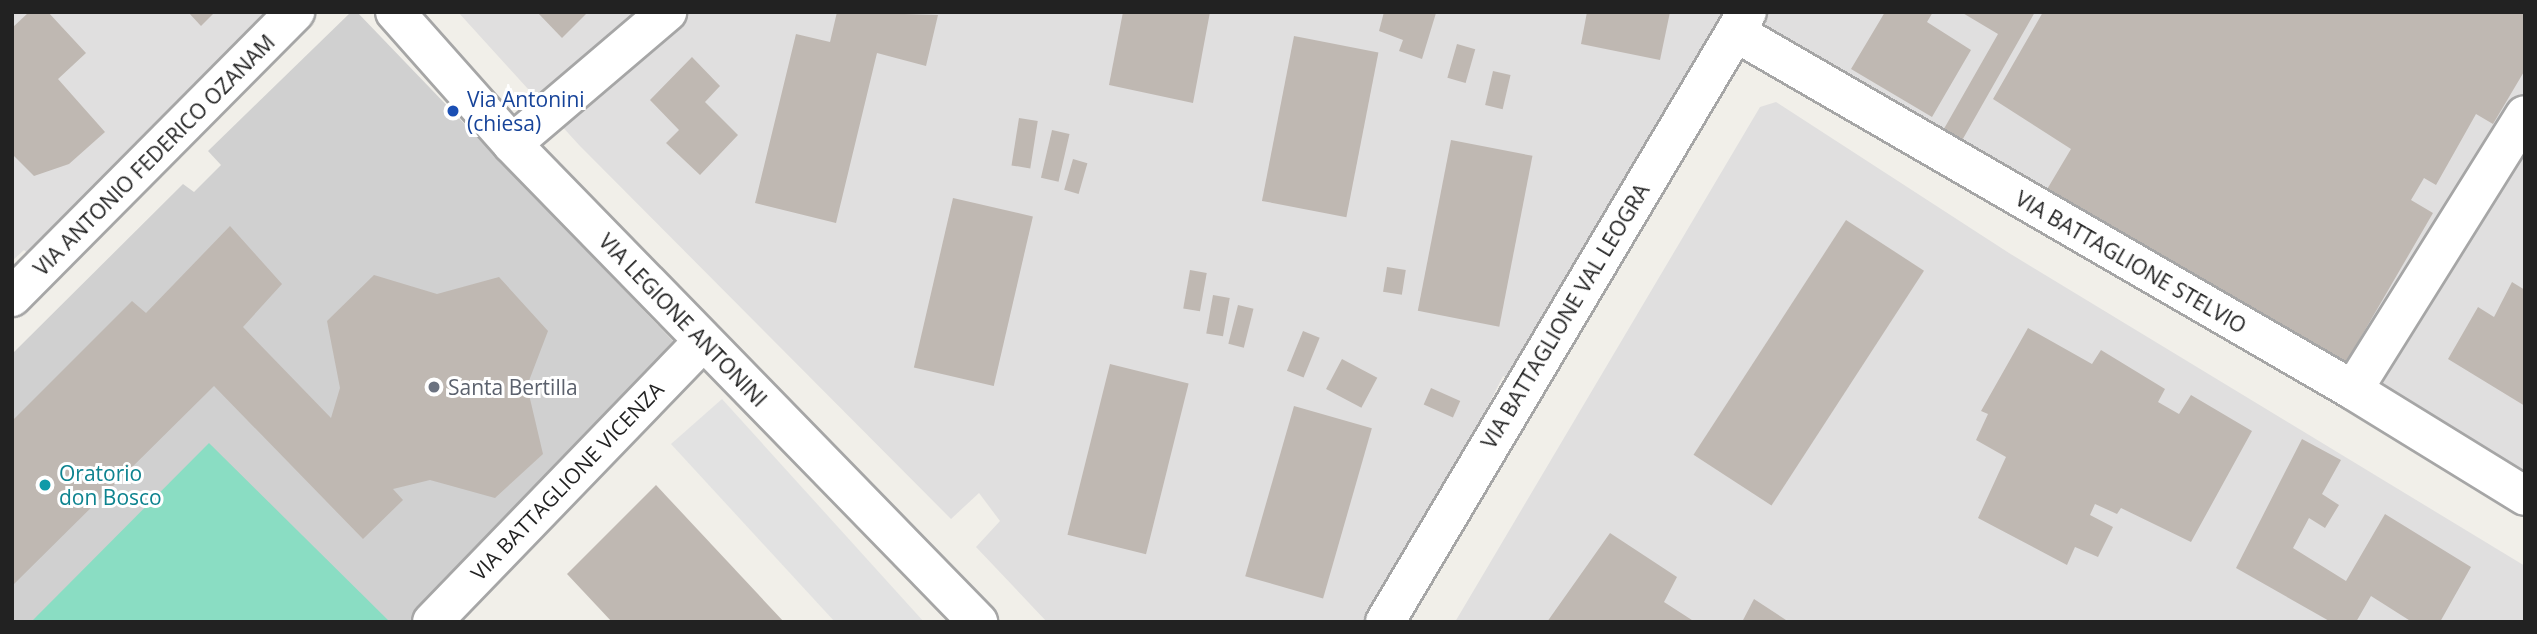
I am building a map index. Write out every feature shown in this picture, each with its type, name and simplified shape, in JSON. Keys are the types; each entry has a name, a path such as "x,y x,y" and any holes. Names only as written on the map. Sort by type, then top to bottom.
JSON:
{"street":[{"name":"VIA ANTONIO FEDERICO OZANAM","path":"12,298 295,12"},
{"name":"VIA LEGIONE ANTONINI","path":"395,12 512,144 978,622"},
{"path":"512,144 667,12"},
{"name":"VIA BATTAGLIONE STELVIO","path":"1741,22 2525,496"},
{"name":"VIA BATTAGLIONE VAL LEOGRA","path":"1385,622 1741,22"},
{"path":"2353,390 2525,115"},
{"name":"VIA BATTAGLIONE VICENZA","path":"432,622 703,341"}],"shaded area":[{"path":"12,12 276,12 33,258 24,250 12,261"},
{"path":"351,12 357,12 674,342 430,622 12,622 12,354 183,184 194,192 221,165 208,151"},
{"path":"458,12 1743,12 1517,383 1503,376 1486,410 1498,417 1376,622 1047,622 976,547 1000,521 979,493 951,519 579,145"},
{"path":"1747,12 2525,12 2525,496 1735,32"},
{"path":"1776,102 2009,253 2525,566 2525,622 1455,622 1760,107"},
{"path":"722,399 924,622 835,622 671,444"}],"green space":[{"path":"209,443 390,622 31,622"}],"building":[{"path":"29,12 48,12 86,53 58,79 105,132 69,164 34,176 12,154 12,28"},
{"path":"188,12 215,12 201,26"},
{"path":"537,12 588,12 562,38"},
{"path":"837,12 938,15 926,66 877,53 836,223 755,203 796,34 830,42"},
{"path":"1123,12 1210,12 1193,103 1109,85"},
{"path":"1384,12 1436,13 1422,59 1399,51 1403,40 1379,31"},
{"path":"1587,12 1670,12 1660,60 1581,44"},
{"path":"1885,12 1933,12 1927,22 1971,50 1932,117 1851,69"},
{"path":"1961,12 2035,12 1960,144 1941,134 1998,34"},
{"path":"2043,12 2525,12 2525,70 2493,124 2476,114 2436,185 2424,178 2411,200 2433,213 2340,373 2046,191 2071,149 1993,99"},
{"path":"1294,36 1378,52 1346,217 1262,201"},
{"path":"1457,44 1475,49 1466,83 1447,78"},
{"path":"692,57 720,86 705,102 738,135 700,175 666,143 679,130 650,100"},
{"path":"1493,71 1511,75 1503,109 1485,105"},
{"path":"1019,118 1038,121 1030,168 1011,165"},
{"path":"1052,130 1070,134 1059,182 1041,178"},
{"path":"1451,140 1532,156 1499,327 1418,311"},
{"path":"1073,159 1087,163 1079,194 1064,190"},
{"path":"953,198 1033,216 994,386 914,368"},
{"path":"1846,220 1924,271 1771,505 1694,455"},
{"path":"230,226 282,284 243,327 331,418 340,388 327,321 374,275 437,294 499,277 548,331 527,386 543,454 495,498 430,480 393,489 403,500 363,539 214,386 12,586 12,421 132,301 146,313"},
{"path":"1387,267 1406,270 1402,295 1383,292"},
{"path":"1190,270 1207,273 1200,311 1183,308"},
{"path":"2512,282 2525,290 2525,406 2448,359 2478,307 2494,317"},
{"path":"1213,295 1230,298 1223,336 1206,333"},
{"path":"1238,305 1254,309 1244,348 1228,344"},
{"path":"2028,328 2092,364 2101,350 2165,389 2158,402 2179,414 2191,395 2252,431 2191,542 2121,508 2117,514 2095,504 2090,515 2113,527 2098,557 2075,547 2067,565 1978,518 2006,457 1976,440 1988,414 1981,411"},
{"path":"1303,331 1320,338 1304,378 1287,371"},
{"path":"1342,359 1377,378 1361,408 1326,389"},
{"path":"1110,364 1189,384 1146,554 1067,535"},
{"path":"1431,388 1460,401 1453,417 1424,404"},
{"path":"1294,406 1372,428 1323,598 1245,576"},
{"path":"2302,439 2341,460 2322,494 2339,505 2325,528 2309,518 2293,548 2346,581 2385,514 2471,567 2440,622 2412,622 2371,596 2356,622 2331,622 2236,568"},
{"path":"656,485 784,622 612,622 567,574"},
{"path":"1610,533 1677,577 1664,602 1695,622 1547,622"},
{"path":"1754,599 1789,622 1742,622"}],"place":[{"name":"Via Antonini (chiesa)","path":"453,111"},
{"name":"Santa Bertilla","path":"434,387"},
{"name":"Oratorio don Bosco","path":"45,485"}]}
